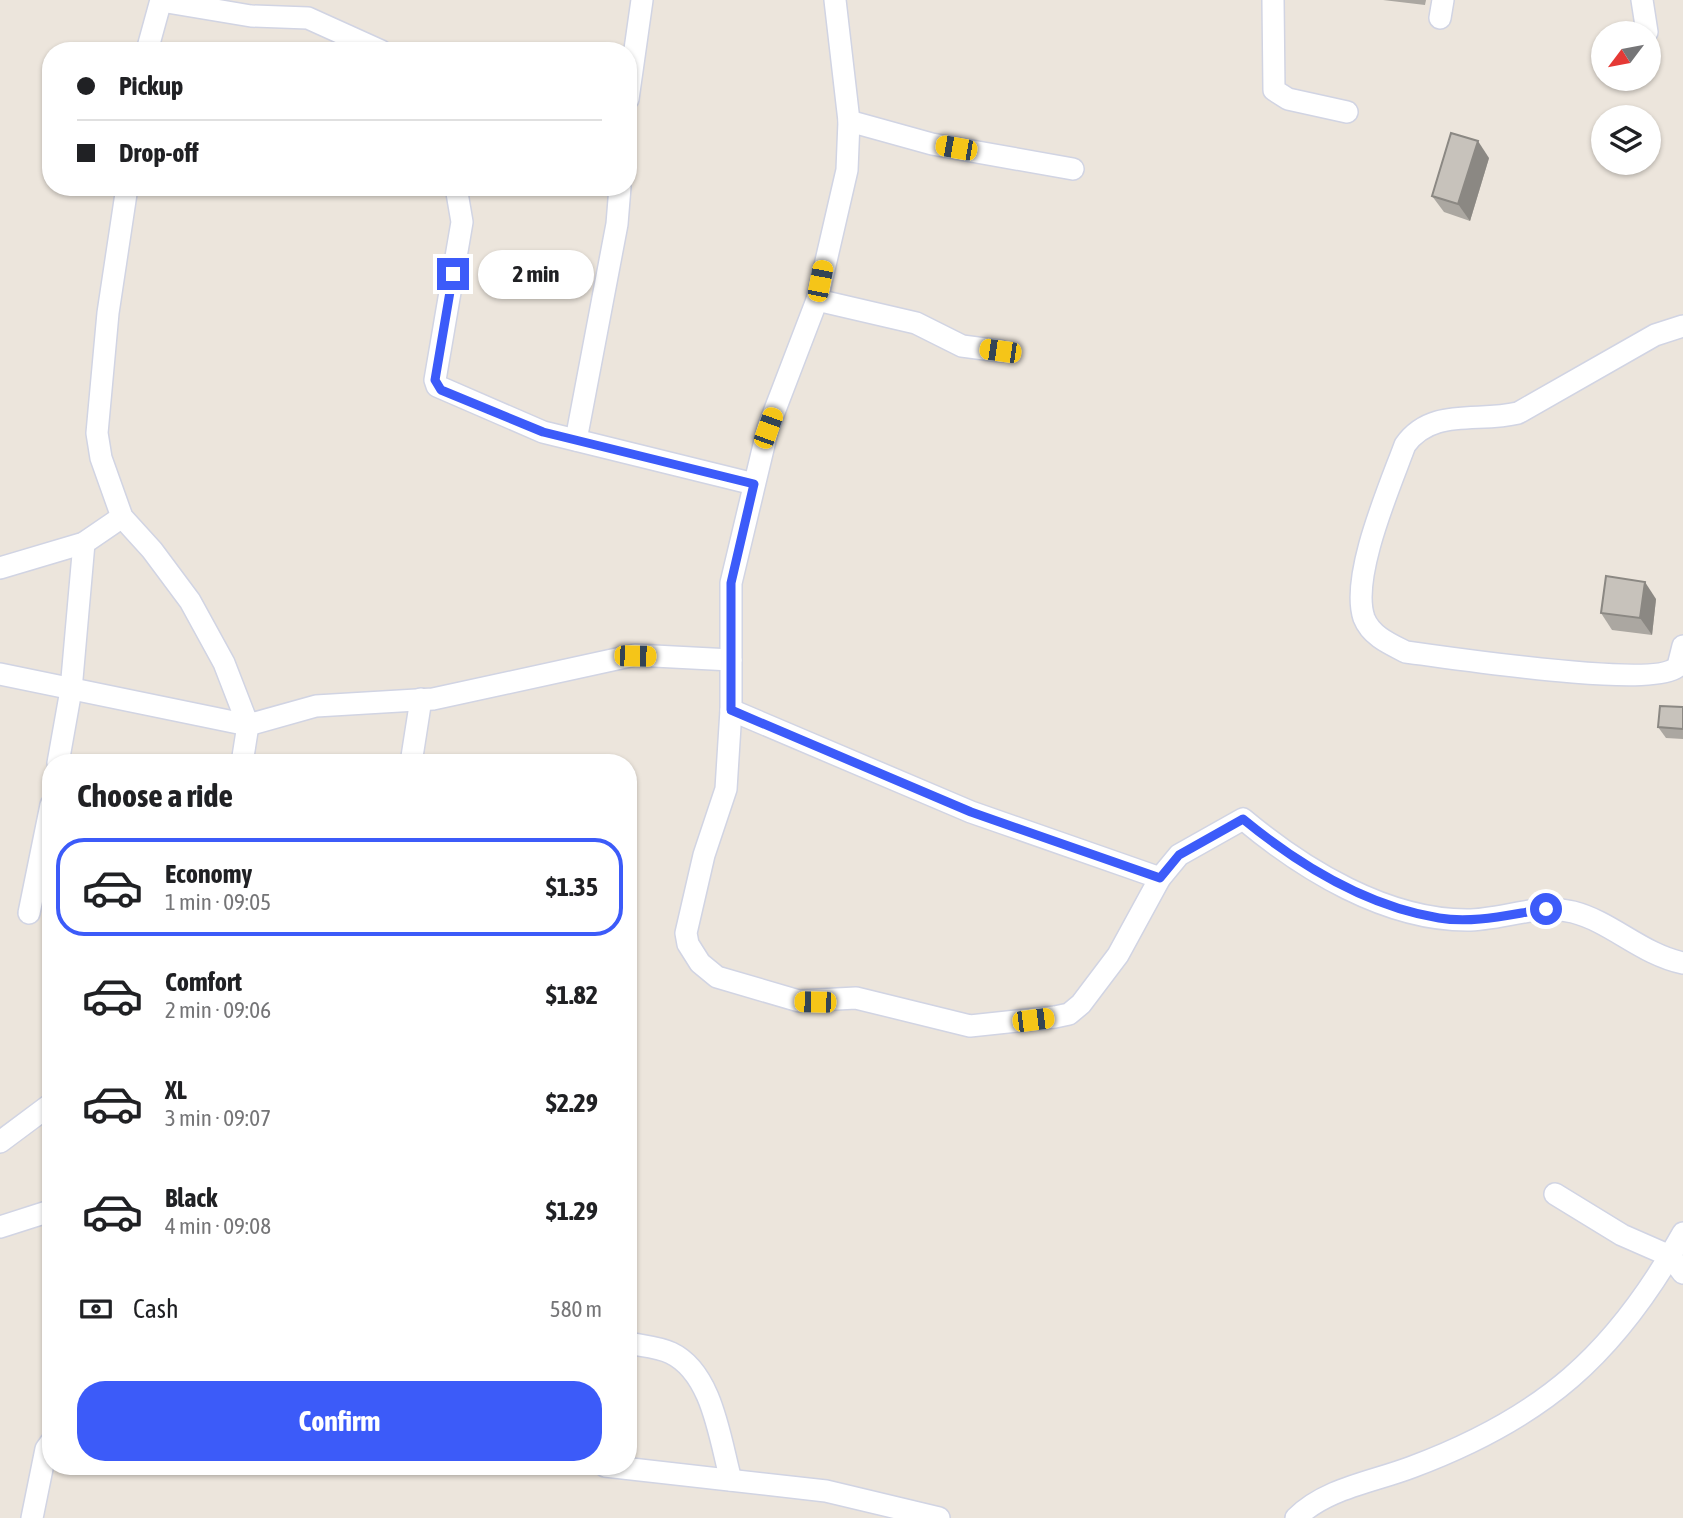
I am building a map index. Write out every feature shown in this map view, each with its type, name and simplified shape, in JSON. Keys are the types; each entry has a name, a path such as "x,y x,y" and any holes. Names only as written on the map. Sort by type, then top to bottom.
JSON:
{"street":[{"path":"636,42 642,0"},
{"path":"835,0 849,121 847,170 817,300 768,428 731,583 731,710 726,789 704,855 686,933 688,944 699,963 717,977 799,1001 856,998 951,1023 991,1025 1069,1014 1081,1004 1118,955 1160,878 1179,855 1243,819 1336,882 1380,902 1440,918 1469,920 1546,909 1572,912 1593,920 1634,945 1666,960 1683,963"},
{"path":"1273,0 1274,90 1288,99 1347,112"},
{"path":"1642,0 1645,21"},
{"path":"150,42 161,1 251,16 308,18 361,42"},
{"path":"849,121 932,144 1073,169"},
{"path":"126,196 108,313 97,433 101,458 122,517 152,550 190,601 224,663 248,725 243,754"},
{"path":"458,196 463,222 435,380 437,386 543,432 754,484"},
{"path":"576,440 617,224 619,196"},
{"path":"817,300 916,323 962,346 1000,351"},
{"path":"1683,326 1655,335 1518,413 1500,417 1439,420 1415,432 1405,445 1370,541 1360,601 1365,621 1381,640 1406,652 1603,674 1665,674 1678,666 1683,646"},
{"path":"0,568 84,543 122,517"},
{"path":"60,754 71,690 84,543"},
{"path":"0,674 248,725 316,706 454,695 635,656 731,660"},
{"path":"412,754 421,699"},
{"path":"731,710 971,812 1160,878"},
{"path":"29,913 42,849"},
{"path":"0,1142 42,1111"},
{"path":"1555,1194 1676,1264"},
{"path":"0,1227 42,1214"},
{"path":"1296,1518 1313,1502 1447,1452 1534,1406 1594,1359 1676,1264 1683,1233"},
{"path":"637,1345 670,1353 687,1363 700,1382 711,1409 731,1480"},
{"path":"32,1518 42,1469"},
{"path":"637,1469 826,1491 939,1518"}],"building":[{"path":"1451,133 1478,141 1458,204 1432,196"},
{"path":"1606,576 1645,582 1640,618 1601,613"},
{"path":"1660,706 1683,707 1683,729 1658,727"}],"route":[{"path":"453,274 435,380 441,390 543,432 754,484 731,583 731,710 971,812 1160,878 1179,855 1222,828 1243,819 1280,847 1336,882 1369,898 1402,909 1440,918 1469,920 1546,909"}]}
